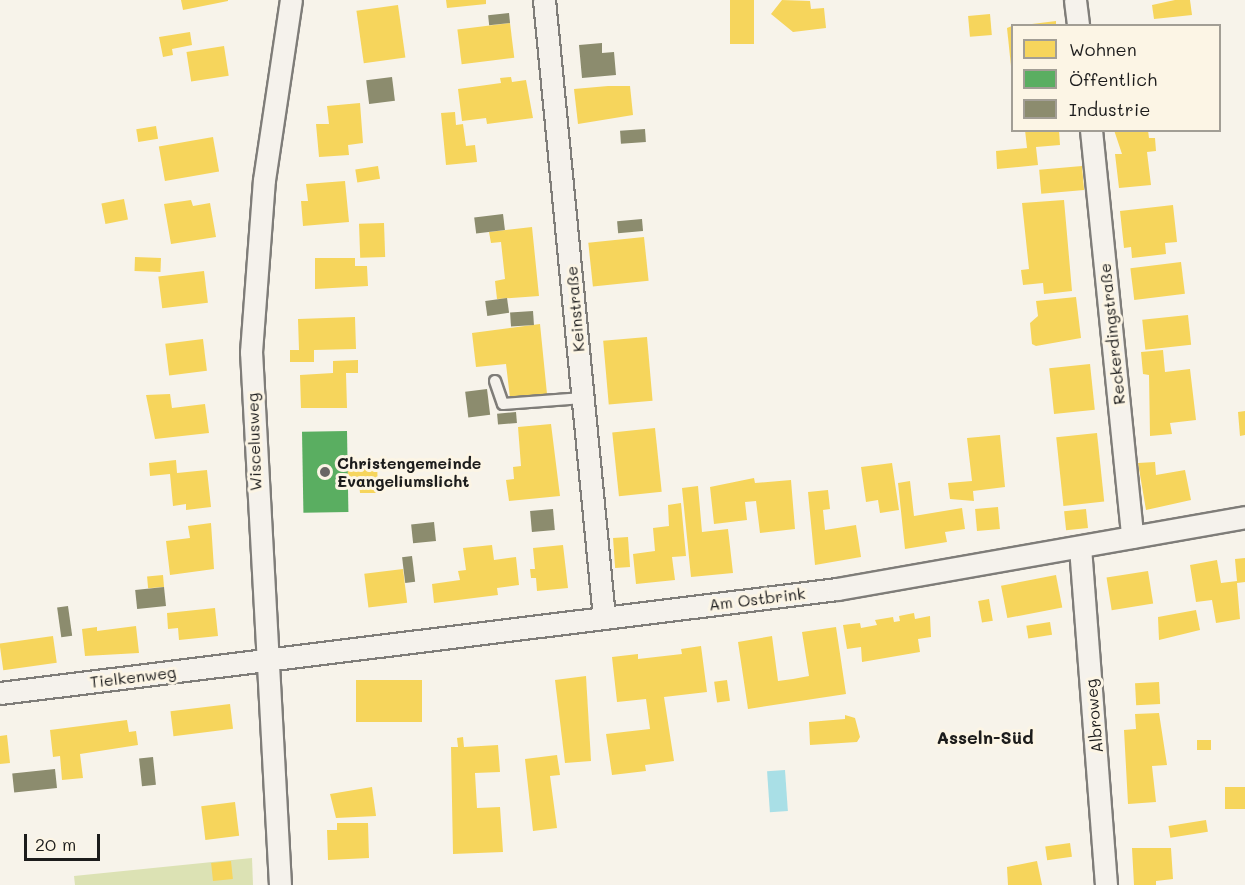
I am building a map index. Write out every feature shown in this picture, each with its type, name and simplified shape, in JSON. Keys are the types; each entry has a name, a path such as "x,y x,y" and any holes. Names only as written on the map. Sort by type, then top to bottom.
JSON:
{"street":[{"name":"Wiscelusweg","path":"280,885 251,352 264,180 291,0"},
{"name":"Keinstraße","path":"544,0 604,618"},
{"path":"1075,0 1078,24"},
{"name":"Reckerdingstraße","path":"1091,132 1132,537"},
{"name":"Am Ostbrink","path":"266,660 837,589 1245,517"},
{"name":"Albroweg","path":"1080,547 1106,885"},
{"name":"Tielkenweg","path":"0,693 266,660"}],"lane":[{"path":"495,381 503,404 583,398"}],"green space":[{"path":"252,858 253,885 75,885 74,876"}],"water":[{"path":"785,770 788,811 770,812 767,771"}],"building: Wohnen":[{"path":"181,0 228,0 228,1 183,10"},
{"path":"446,0 486,0 486,4 447,8"},
{"path":"730,0 754,0 754,44 730,44"},
{"path":"782,0 810,1 811,9 824,8 826,28 793,32 771,14"},
{"path":"1175,0 1190,0 1192,15 1154,19 1152,5"},
{"path":"398,5 405,57 364,63 356,11"},
{"path":"990,14 992,35 970,37 968,16"},
{"path":"1056,21 1056,24 1032,24"},
{"path":"510,23 514,58 462,64 457,29"},
{"path":"1011,26 1011,66 1007,28"},
{"path":"190,32 192,45 172,49 173,55 163,57 159,37"},
{"path":"224,46 229,76 191,82 186,52"},
{"path":"511,77 512,82 526,80 533,118 487,124 486,118 462,121 458,89 501,83 500,78"},
{"path":"630,86 633,115 578,124 574,89"},
{"path":"360,103 363,143 348,145 349,155 319,157 316,124 329,124 327,106"},
{"path":"455,112 456,125 463,124 466,146 475,145 477,162 446,165 441,113"},
{"path":"156,126 158,139 138,142 136,129"},
{"path":"1025,132 1059,132 1060,145 1036,147 1038,165 997,169 996,151 1027,148"},
{"path":"1115,132 1148,132 1149,138 1155,138 1156,151 1147,152 1151,185 1119,188 1115,154 1122,154"},
{"path":"213,137 219,171 165,181 159,147"},
{"path":"378,166 380,179 357,182 355,170"},
{"path":"1082,166 1084,190 1041,194 1039,170"},
{"path":"345,181 349,222 303,226 301,201 308,201 306,184"},
{"path":"124,199 128,220 105,224 101,203"},
{"path":"191,200 193,206 210,203 216,237 171,244 164,204"},
{"path":"1064,200 1072,291 1044,294 1043,283 1023,285 1021,270 1029,269 1022,203"},
{"path":"1173,205 1177,242 1165,243 1166,254 1132,258 1131,247 1124,248 1120,211"},
{"path":"384,223 385,257 360,258 359,224"},
{"path":"532,227 539,296 497,299 495,281 505,279 501,242 491,243 489,232"},
{"path":"644,237 649,281 593,287 588,243"},
{"path":"135,257 161,258 160,272 135,271"},
{"path":"315,258 355,258 355,266 367,266 368,286 315,289"},
{"path":"1181,262 1185,294 1134,300 1130,268"},
{"path":"204,271 208,303 162,308 158,277"},
{"path":"1076,297 1081,338 1036,346 1032,344 1030,323 1038,316 1036,301"},
{"path":"1188,315 1191,345 1145,350 1142,320"},
{"path":"355,317 356,349 314,350 314,362 290,362 290,350 299,350 298,319"},
{"path":"540,324 547,394 510,398 506,364 476,367 472,333"},
{"path":"647,337 653,401 609,405 603,341"},
{"path":"203,339 207,371 169,375 165,344"},
{"path":"1163,350 1165,372 1190,369 1196,420 1170,423 1172,434 1150,436 1149,375 1143,374 1141,352"},
{"path":"358,360 358,373 346,373 347,408 301,408 300,375 333,373 333,361"},
{"path":"1090,364 1095,410 1054,414 1049,368"},
{"path":"170,394 172,408 205,404 209,433 155,439 146,395"},
{"path":"1245,411 1245,435 1240,436 1238,412"},
{"path":"551,424 560,496 509,501 506,480 514,479 513,467 521,466 518,427"},
{"path":"655,428 662,492 619,496 612,432"},
{"path":"1097,433 1104,502 1063,506 1056,437"},
{"path":"1000,435 1005,487 973,491 974,501 950,499 948,483 972,481 967,438"},
{"path":"176,460 177,473 207,470 211,507 186,510 186,504 173,506 170,474 150,476 149,463"},
{"path":"347,460 377,460 378,493 360,493 359,484 348,484"},
{"path":"1155,462 1156,475 1185,470 1191,500 1146,510 1138,463"},
{"path":"892,463 899,510 880,513 878,500 866,502 861,467"},
{"path":"754,478 755,483 791,480 795,529 760,533 756,501 745,502 747,520 714,524 710,487"},
{"path":"910,481 914,516 962,508 965,529 945,532 947,542 905,549 898,483"},
{"path":"698,486 702,532 728,529 733,573 691,577 682,488"},
{"path":"828,490 830,509 823,510 825,530 856,525 861,557 815,565 808,492"},
{"path":"681,503 686,556 672,557 675,580 636,584 633,554 655,551 653,528 669,526 668,505"},
{"path":"998,507 1000,529 977,531 975,509"},
{"path":"1086,509 1088,528 1066,530 1064,511"},
{"path":"211,523 214,569 170,575 166,541 190,538 188,526"},
{"path":"628,537 630,567 615,568 613,538"},
{"path":"492,545 494,560 516,557 519,585 497,588 498,595 434,603 432,584 460,580 458,571 466,570 463,548"},
{"path":"563,545 568,588 537,591 536,578 531,578 530,569 535,569 533,548"},
{"path":"1245,558 1245,582 1237,583 1240,619 1216,623 1212,600 1196,602 1190,565 1217,560 1221,583 1237,581 1235,559"},
{"path":"403,569 407,603 368,607 364,574"},
{"path":"1148,571 1153,604 1112,610 1107,578"},
{"path":"163,575 164,587 148,588 147,576"},
{"path":"1056,575 1062,607 1007,618 1001,586"},
{"path":"989,599 993,621 982,623 978,601"},
{"path":"215,608 218,636 179,640 178,628 168,629 167,613"},
{"path":"1196,610 1200,630 1159,640 1158,617"},
{"path":"914,613 915,619 930,616 931,637 918,639 920,652 862,662 861,647 847,649 843,625 860,623 861,628 877,625 875,620 893,617 894,622 900,621 899,616"},
{"path":"1050,622 1052,635 1028,639 1026,626"},
{"path":"136,626 139,653 85,656 82,629 97,627 97,631"},
{"path":"836,627 846,694 748,709 738,642 772,636 778,681 793,679 809,676 802,632"},
{"path":"53,636 57,663 3,670 0,643"},
{"path":"701,646 707,692 664,697 674,761 645,765 646,771 612,775 606,734 650,729 646,699 617,702 612,657 638,654 638,659 682,654 681,649"},
{"path":"586,676 591,761 565,763 555,680"},
{"path":"356,680 422,680 422,722 356,722"},
{"path":"727,680 730,701 717,703 714,682"},
{"path":"1159,682 1160,704 1136,705 1135,683"},
{"path":"230,704 233,729 173,736 170,711"},
{"path":"1159,713 1167,765 1152,766 1156,802 1128,804 1124,730 1136,729 1135,714"},
{"path":"845,715 855,718 860,737 857,742 810,745 809,722 845,719"},
{"path":"127,720 129,732 136,731 138,745 80,754 83,778 62,780 60,756 53,757 50,730"},
{"path":"7,735 10,763 0,764 0,736"},
{"path":"463,737 464,747 498,745 500,772 475,773 477,808 500,807 503,852 453,854 451,747 458,747 457,738"},
{"path":"1197,740 1211,740 1211,750 1197,750"},
{"path":"557,755 560,775 550,776 557,828 533,831 525,759"},
{"path":"372,787 376,816 336,818 330,794"},
{"path":"1225,787 1245,787 1245,809 1225,809"},
{"path":"235,802 239,836 205,840 201,806"},
{"path":"1206,820 1208,832 1170,838 1168,826"},
{"path":"337,823 368,823 369,858 328,860 327,830 337,830"},
{"path":"1070,843 1072,857 1047,860 1045,846"},
{"path":"1132,848 1171,848 1173,879 1156,881 1156,885 1134,885"},
{"path":"231,861 233,879 213,881 211,863"},
{"path":"1037,861 1042,885 1008,885 1007,867"}],"building: Öffentlich":[{"name":"Christengemeinde Evangeliumslicht","path":"347,431 348,512 303,513 302,432"}],"building: Industrie":[{"path":"509,13 510,23 489,25 488,15"},
{"path":"602,43 602,53 614,52 616,75 582,78 579,45"},
{"path":"392,77 395,101 369,104 366,80"},
{"path":"645,129 646,142 621,144 620,131"},
{"path":"503,214 505,230 476,233 474,218"},
{"path":"642,219 643,231 618,233 617,221"},
{"path":"507,298 509,313 487,316 485,301"},
{"path":"533,311 534,325 511,327 510,313"},
{"path":"487,389 490,415 468,417 465,392"},
{"path":"516,412 517,423 498,425 497,414"},
{"path":"553,509 555,530 532,532 530,511"},
{"path":"434,522 436,541 413,543 411,524"},
{"path":"412,556 415,582 405,583 402,557"},
{"path":"164,587 166,606 137,609 135,590"},
{"path":"68,606 72,636 61,637 57,608"},
{"path":"153,757 156,785 142,786 139,758"},
{"path":"55,769 57,788 14,792 12,773"}],"place":[{"name":"Christengemeinde Evangeliumslicht","path":"325,472"}],"district":[{"name":"Asseln-Süd","path":"985,737"}]}
